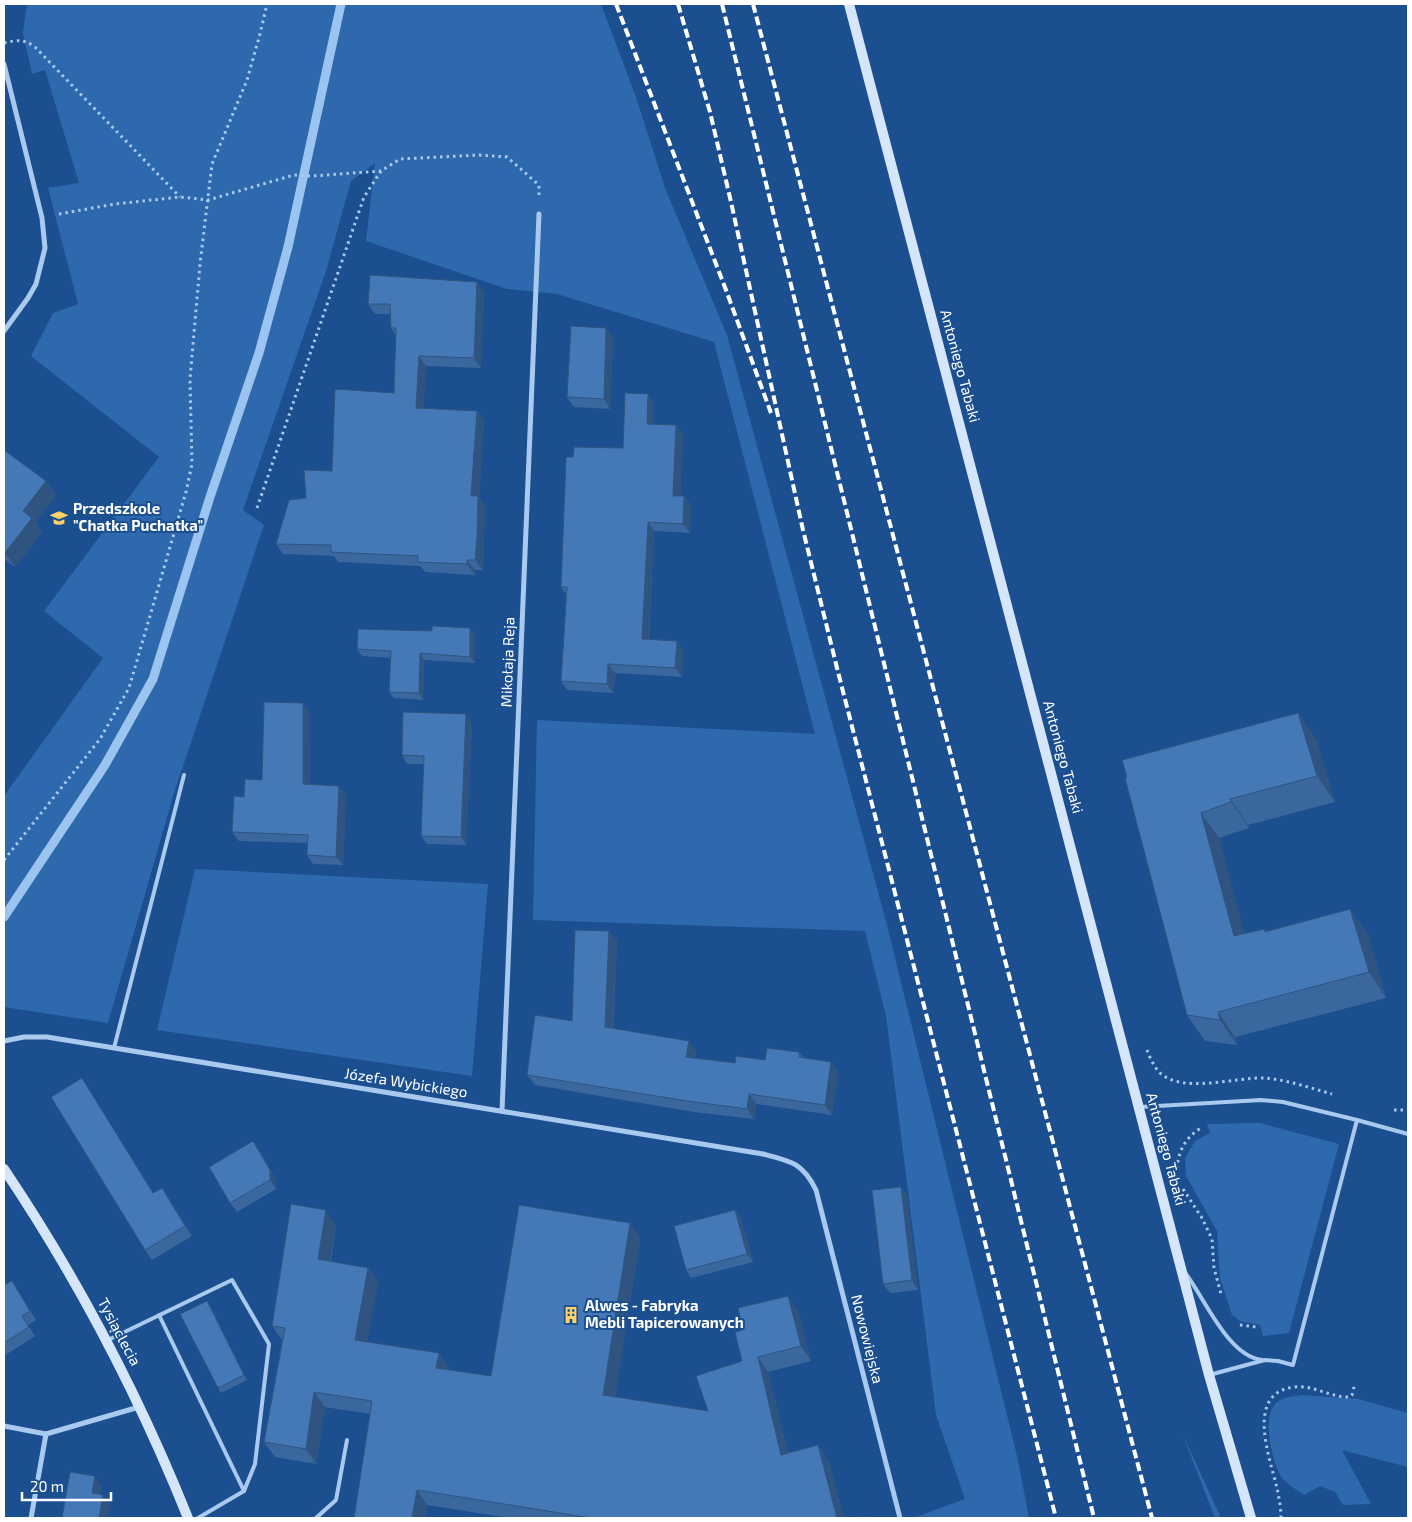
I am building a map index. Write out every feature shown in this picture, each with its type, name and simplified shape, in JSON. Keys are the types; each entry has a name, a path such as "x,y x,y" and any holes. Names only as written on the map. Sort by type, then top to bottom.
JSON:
{"street":[{"name":"Antoniego Tabaki","path":"849,4 1209,1375 1251,1518"},
{"path":"4,64 42,218 45,248 40,274 28,298 4,332"},
{"name":"Mikołaja Reja","path":"502,1111 539,214"},
{"name":"Józefa Wybickiego","path":"4,1041 24,1037 47,1037 763,1154 788,1161 802,1168"},
{"name":"Nowowiejska","path":"802,1168 816,1190 900,1518"},
{"name":"Tysiąclecia","path":"4,1170 56,1250 107,1340 140,1407 188,1518"},
{"path":"4,1426 46,1434 140,1407"},
{"path":"31,1518 46,1434"}],"lane":[{"path":"114,1048 184,775"},
{"path":"1140,1107 1261,1100 1283,1102 1408,1134"},
{"path":"1182,1269 1201,1294 1226,1336 1250,1356 1258,1360 1278,1361 1293,1365 1357,1120"},
{"path":"107,1340 232,1280 269,1344 255,1464 244,1491 198,1518"},
{"path":"159,1315 244,1491"},
{"path":"1209,1375 1264,1360"},
{"path":"316,1518 336,1500 346,1440"}],"path":[{"path":"4,860 100,739 129,688 186,492 192,464 190,379 200,264 212,164 247,80 267,4"},
{"path":"4,43 18,40 26,41 34,46 180,197"},
{"path":"256,508 364,197 381,171 400,159 479,155 507,157 539,185 539,214"},
{"path":"42,218 114,204 180,197 208,200 294,175 312,176 381,171"},
{"path":"1179,1175 1178,1160 1182,1148 1190,1136 1201,1128"},
{"path":"1180,1183 1212,1238 1214,1268 1222,1296"},
{"path":"1237,1324 1256,1327"},
{"path":"1281,1518 1279,1497 1264,1433 1264,1420 1269,1404 1279,1391 1296,1387 1306,1387 1348,1397 1352,1395 1355,1382"}],"shaded area":[{"path":"27,4 601,4 636,97 665,188 727,335 887,925 1018,1460 1029,1518 916,1518 965,1499 936,1415 886,1016 865,931 533,920 537,720 815,734 714,342 557,294 507,289 366,241 375,163 351,181 326,271 243,510 264,525 174,793 108,1023 4,1007 4,796 103,658 44,611 159,457 31,356 53,313 78,304 48,188 79,183 45,70 32,74 23,33"},
{"path":"195,869 488,884 472,1076 157,1030"},
{"path":"1260,1123 1339,1144 1289,1333 1263,1336 1260,1325 1240,1321 1232,1315 1220,1278 1217,1231 1186,1176 1185,1158 1195,1141 1210,1133 1207,1124"},
{"path":"1302,1395 1358,1399 1408,1413 1408,1467 1342,1450 1371,1504 1343,1505 1335,1492 1320,1486 1304,1495 1282,1478 1272,1451 1269,1418 1276,1403 1288,1397"},
{"path":"1182,1433 1221,1518 1215,1518"}],"building":[{"path":"370,275 477,282 474,358 419,356 416,408 477,411 471,496 478,496 477,538 475,560 467,560 467,564 418,562 418,556 331,552 331,545 276,544 289,500 306,498 304,470 332,471 335,389 394,393 396,328 391,328 390,304 368,304"},
{"path":"571,326 606,328 604,399 567,397"},
{"path":"625,393 648,394 647,424 676,425 673,496 684,496 683,524 648,522 642,639 677,641 675,668 608,664 607,684 561,681 567,587 561,587 566,457 573,457 574,447 623,448"},
{"path":"4,450 46,481 23,511 32,518 5,553 4,552"},
{"path":"432,626 470,628 470,657 420,653 419,693 389,692 391,651 357,649 358,629 432,631"},
{"path":"264,702 303,703 303,784 339,786 336,857 307,855 308,835 232,832 234,796 244,797 245,779 262,780"},
{"path":"403,712 466,714 461,837 421,836 424,756 402,755"},
{"path":"1298,713 1317,776 1230,799 1231,802 1201,813 1234,936 1264,929 1265,932 1350,909 1369,972 1218,1012 1220,1020 1187,1015 1125,778 1127,778 1122,760"},
{"path":"575,930 609,931 605,1027 689,1041 686,1057 735,1063 736,1056 765,1060 767,1048 799,1052 799,1057 831,1062 825,1105 749,1094 747,1109 527,1075 535,1015 572,1021"},
{"path":"82,1078 153,1193 162,1188 185,1226 145,1250 51,1097"},
{"path":"253,1141 270,1170 270,1180 230,1203 209,1167"},
{"path":"901,1187 912,1280 883,1284 872,1190"},
{"path":"291,1204 326,1210 318,1259 368,1268 355,1340 439,1353 436,1368 491,1376 519,1205 630,1223 603,1395 708,1411 696,1376 742,1361 735,1332 743,1330 738,1308 788,1296 801,1346 758,1357 781,1455 818,1445 837,1518 591,1518 417,1490 412,1518 354,1518 372,1401 314,1392 306,1449 264,1442 285,1328 272,1326"},
{"path":"735,1210 747,1254 686,1270 674,1226"},
{"path":"12,1281 30,1311 22,1316 29,1327 4,1343 4,1285"},
{"path":"207,1301 244,1375 218,1388 180,1314"},
{"path":"70,1472 95,1476 92,1493 103,1495 99,1518 62,1518"}],"waterway":[{"path":"4,917 105,765 153,679 210,497 259,353 288,247 341,4"}],"railway":[{"path":"616,4 726,290 771,413"},
{"path":"678,4 710,112 803,530 838,672 1056,1518"},
{"path":"722,4 1094,1518"},
{"path":"753,4 1152,1518"}],"place":[{"name":"Przedszkole \"Chatka Puchatka\"","path":"59,518"},
{"name":"Alwes - Fabryka Mebli Tapicerowanych","path":"571,1315"}]}
